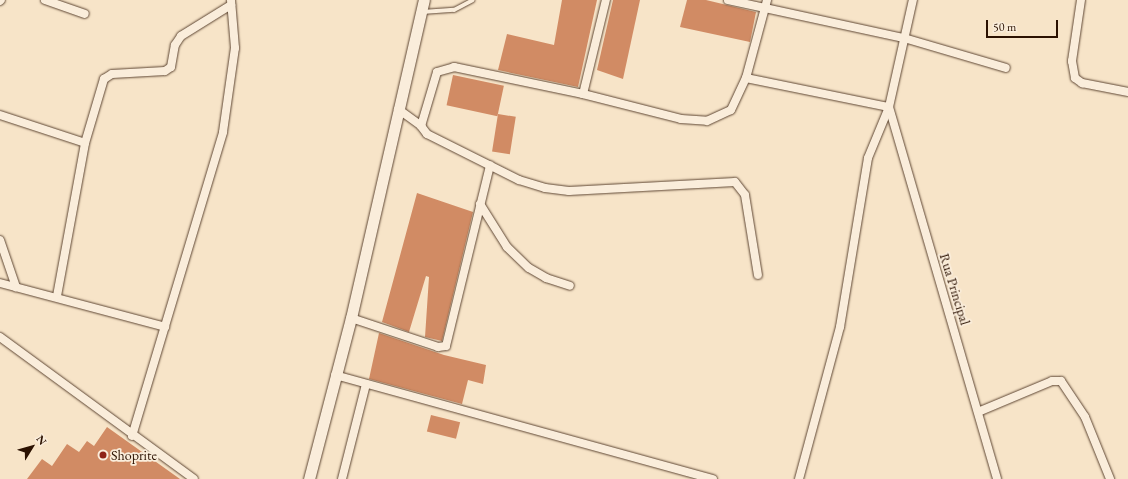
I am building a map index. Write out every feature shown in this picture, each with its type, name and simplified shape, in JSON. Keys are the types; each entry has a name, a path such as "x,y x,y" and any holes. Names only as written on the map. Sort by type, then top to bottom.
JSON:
{"main road":[{"path":"309,479 350,318 424,0"}],"street":[{"path":"45,0 85,14"},
{"path":"583,94 606,0"},
{"path":"728,0 766,4 904,38 1006,68"},
{"path":"799,479 840,327 868,158 889,107 913,0"},
{"path":"1081,0 1072,61 1075,78 1082,83 1128,92"},
{"path":"57,296 84,142 104,79 112,74 165,71 171,67 175,45 181,36 231,2 235,48 223,132 132,436"},
{"path":"421,126 437,72 445,68 454,67 583,94 681,119 707,121 732,110 746,78 766,4"},
{"path":"746,78 889,107"},
{"name":"Rua Principal","path":"889,107 997,479"},
{"path":"398,109 421,126 427,134 519,180 569,191 735,182 745,195 758,275"},
{"path":"0,115 84,142"},
{"path":"350,318 438,347 446,346 490,165"},
{"path":"480,204 507,247 529,268 546,278 570,286"},
{"path":"0,240 16,287"},
{"path":"0,284 57,296 165,327"},
{"path":"0,337 132,436 194,479"},
{"path":"336,375 713,479"},
{"path":"978,412 1052,381 1062,381 1085,417 1110,479"},
{"path":"342,479 366,384"}],"lane":[{"path":"420,12 454,10 473,0"}],"building":[{"path":"562,0 597,0 578,87 498,70 507,34 554,45"},
{"path":"613,0 640,0 623,79 597,70"},
{"path":"687,0 706,0 756,12 750,42 680,27"},
{"path":"453,75 504,86 497,116 447,105"},
{"path":"498,114 516,117 510,154 492,152"},
{"path":"417,193 473,212 442,341 425,337 429,277 426,276 409,332 382,322"},
{"path":"379,333 444,355 486,365 483,384 468,380 462,404 369,379"},
{"path":"431,415 460,422 456,439 427,431"},
{"name":"Shoprite","path":"107,427 180,479 27,479 42,459 52,466 67,444 79,452 87,441 94,446"}],"place":[{"name":"Shoprite","path":"103,455"}]}
